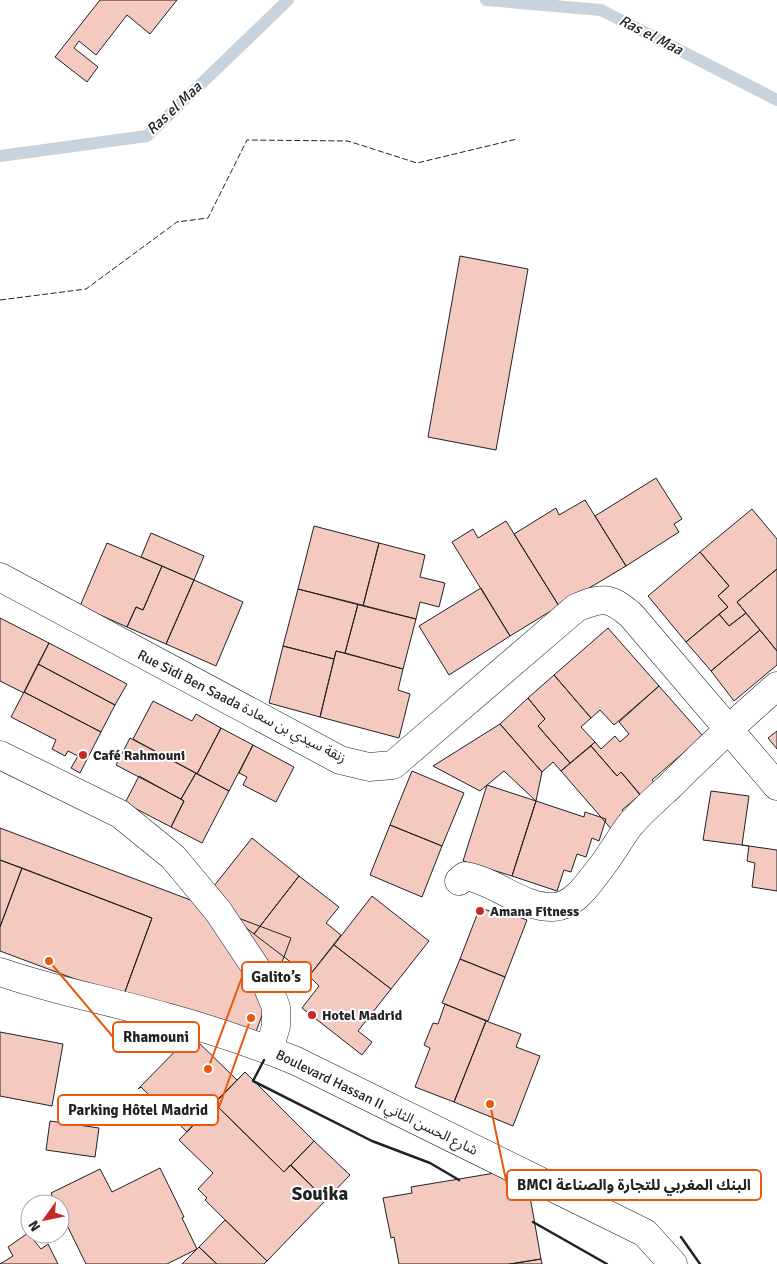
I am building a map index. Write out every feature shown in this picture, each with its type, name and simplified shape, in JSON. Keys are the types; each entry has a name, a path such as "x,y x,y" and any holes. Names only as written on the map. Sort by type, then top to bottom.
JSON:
{"street":[{"name":"Rue Sidi Ben Saada زنقة سيدي بن سعادة","path":"0,577 225,700 340,760 369,767 393,765 576,608 598,599 616,602 631,616 777,786"},
{"path":"459,881 465,876 476,878 528,903 556,907 567,903 576,897 590,881 630,825 728,728 777,686"},
{"path":"0,755 120,814 173,857 218,911 266,983 276,1007 276,1026 269,1050"},
{"name":"Boulevard Hassan II شارع الحسن الثاني","path":"0,972 35,984 165,1016 269,1050 349,1087 645,1233 673,1264"}],"building":[{"path":"100,0 177,0 150,34 127,15 96,55 79,41 74,48 98,67 87,82 55,57"},
{"path":"460,256 528,269 496,450 428,437"},
{"path":"656,478 682,519 674,524 679,532 626,566 595,516"},
{"path":"585,500 626,566 559,606 514,534 556,508 559,515"},
{"path":"752,509 777,539 777,569 737,602 746,613 729,626 719,614 728,607 718,596 729,586 700,552"},
{"path":"506,521 559,606 510,636 452,542 473,529 478,538"},
{"path":"314,526 379,543 363,606 298,589"},
{"path":"151,533 204,556 194,580 141,557"},
{"path":"107,543 162,566 143,610 136,607 127,627 80,606"},
{"path":"379,543 425,555 420,577 445,583 439,607 420,602 416,619 363,606"},
{"path":"700,552 729,586 718,596 728,607 686,642 648,596"},
{"path":"162,566 194,580 166,644 127,627 136,607 143,610"},
{"path":"777,569 777,651 737,602"},
{"path":"194,580 243,602 216,666 166,644"},
{"path":"481,588 510,636 449,675 419,626"},
{"path":"298,589 358,604 345,653 336,651 334,659 283,646"},
{"path":"358,604 416,619 403,669 345,653"},
{"path":"746,613 760,630 711,671 686,642 719,614 729,626"},
{"path":"0,618 49,643 24,693 0,681"},
{"path":"608,628 659,686 614,725 600,710 591,718 554,675"},
{"path":"760,630 777,651 777,665 734,701 711,671"},
{"path":"49,643 127,684 115,705 38,664"},
{"path":"283,646 334,659 320,717 269,703"},
{"path":"336,651 403,669 398,690 410,694 399,738 320,717"},
{"path":"38,664 115,705 101,732 24,692"},
{"path":"554,675 591,718 581,727 595,742 570,763 538,726 545,719 528,698"},
{"path":"659,686 703,736 652,780 659,788 645,800 621,772 617,776 591,746 595,742 601,749 615,736 620,742 629,734 619,722"},
{"path":"24,692 101,732 80,773 71,768 78,756 68,751 65,756 52,749 56,740 11,717"},
{"path":"528,698 545,719 538,726 570,763 561,771 553,762 542,772 500,724"},
{"path":"153,701 192,721 196,714 221,728 197,774 133,739"},
{"path":"500,724 542,772 536,801 504,771 480,791 433,766"},
{"path":"221,728 253,745 229,791 197,774"},
{"path":"777,731 777,749 768,738"},
{"path":"130,738 196,773 181,799 116,765"},
{"path":"253,745 294,767 276,802 243,785 247,777 239,773"},
{"path":"591,746 617,776 621,772 640,795 622,810 629,818 613,831 561,771"},
{"path":"412,771 464,793 442,846 390,825"},
{"path":"196,773 229,791 202,843 171,827 184,801 181,799"},
{"path":"139,776 184,801 171,827 125,803"},
{"path":"487,785 536,801 512,876 463,861"},
{"path":"711,791 749,796 742,845 703,840"},
{"path":"536,801 584,817 585,812 606,819 599,841 592,838 586,857 577,854 571,872 564,870 557,891 512,876"},
{"path":"390,825 442,846 422,897 370,875"},
{"path":"0,828 291,938 251,1045 123,997 152,918 0,860"},
{"path":"252,838 299,876 254,934 206,896"},
{"path":"749,846 777,850 777,891 752,887 755,863 747,861"},
{"path":"0,860 22,868 0,927"},
{"path":"22,868 152,918 123,997 0,951 0,927"},
{"path":"299,876 339,907 326,923 341,935 309,976 254,934"},
{"path":"372,896 429,941 391,989 334,945"},
{"path":"480,907 496,914 498,909 527,920 505,977 460,959"},
{"path":"334,945 391,989 358,1031 372,1042 362,1055 302,1008 319,986 309,976"},
{"path":"460,959 505,977 488,1021 442,1003"},
{"path":"445,1004 486,1021 454,1102 415,1087 430,1048 424,1045 433,1023 438,1024"},
{"path":"486,1021 521,1034 516,1047 540,1056 513,1126 454,1102"},
{"path":"0,1032 63,1044 52,1106 0,1096"},
{"path":"191,1035 237,1080 245,1072 187,1132 141,1087 138,1089"},
{"path":"245,1072 314,1141 284,1172 214,1103"},
{"path":"214,1103 284,1172 290,1165 326,1200 267,1261 205,1200 207,1198 198,1189 213,1173 179,1140"},
{"path":"50,1121 99,1128 95,1157 46,1150"},
{"path":"314,1141 350,1175 326,1200 291,1165"},
{"path":"160,1168 197,1249 167,1264 86,1264 70,1231 70,1194 51,1193 100,1169 112,1192"},
{"path":"525,1168 541,1259 511,1264 399,1264 394,1237 391,1238 383,1198 412,1193 411,1187"},
{"path":"225,1220 267,1261 264,1264 217,1264 199,1247"},
{"path":"20,1239 20,1244 37,1244 41,1249 48,1244 58,1264 0,1264 13,1256 8,1247"},
{"path":"199,1247 217,1264 182,1264"},
{"path":"541,1259 542,1264 509,1264"}],"waterway":[{"name":"Ras el Maa","path":"0,156 147,136 288,0"},
{"name":"Ras el Maa","path":"486,0 601,10 777,100"}],"fence":[{"path":"0,300 86,289 177,222 208,218 247,140 348,141 417,163 517,139"}],"wall":[{"path":"264,1060 253,1081 372,1141 430,1163 459,1180"},
{"path":"533,1222 607,1264"},
{"path":"681,1237 700,1264"}],"place":[{"name":"Café Rahmouni","path":"83,755"},
{"name":"Amana Fitness","path":"480,911"},
{"name":"Rhamouni","path":"49,961"},
{"name":"Hotel Madrid","path":"312,1015"},
{"name":"Parking Hôtel Madrid","path":"251,1018"},
{"name":"Galito’s","path":"208,1069"},
{"name":"BMCI البنك المغربي للتجارة والصناعة","path":"490,1104"}],"district":[{"name":"Souika","path":"320,1193"}]}
